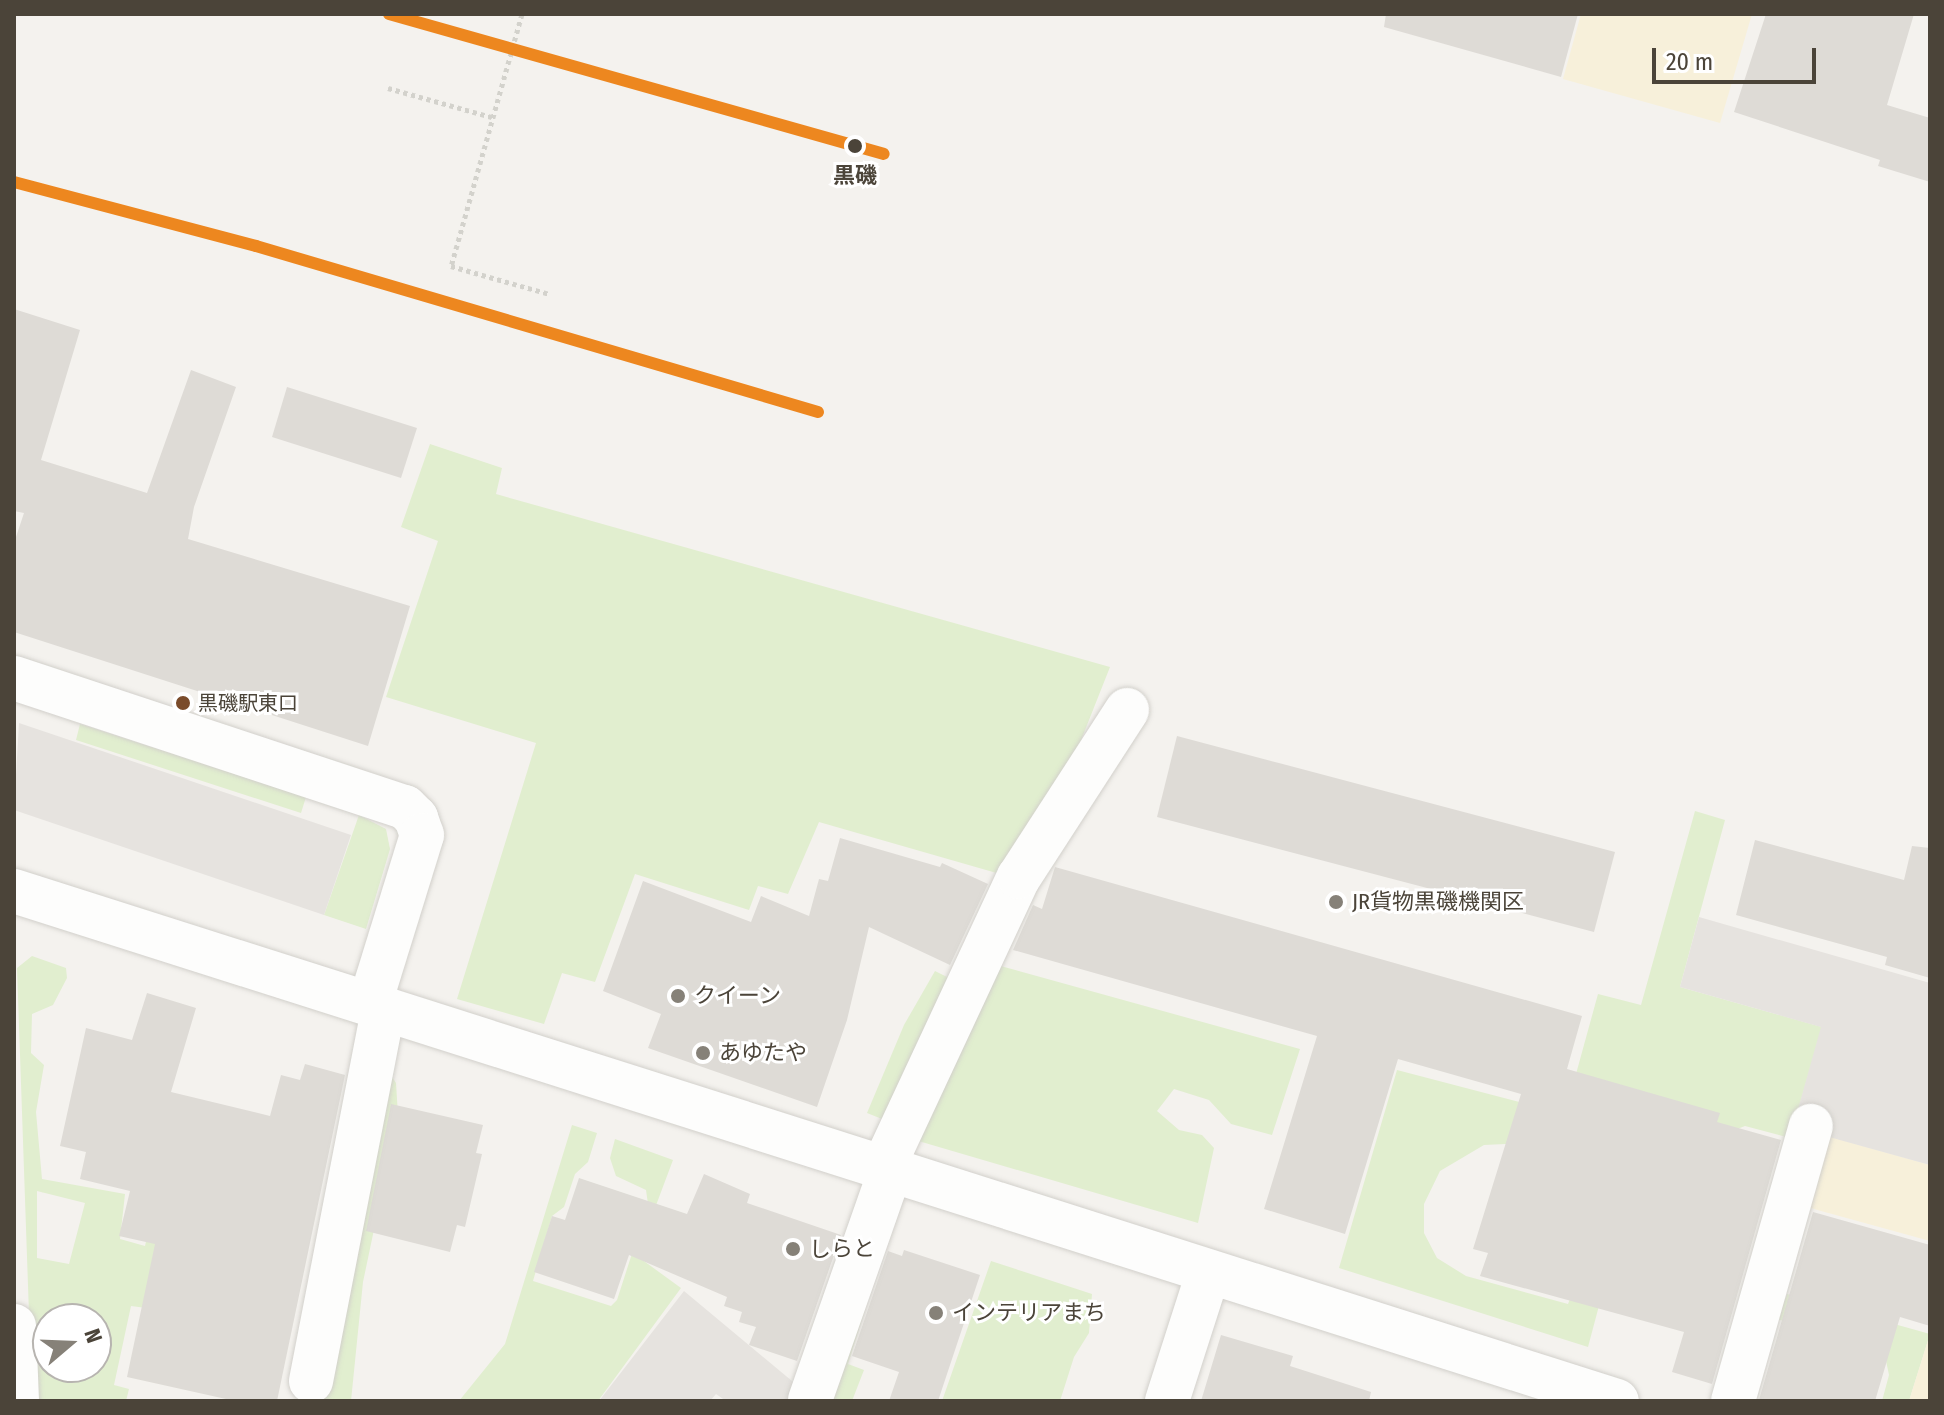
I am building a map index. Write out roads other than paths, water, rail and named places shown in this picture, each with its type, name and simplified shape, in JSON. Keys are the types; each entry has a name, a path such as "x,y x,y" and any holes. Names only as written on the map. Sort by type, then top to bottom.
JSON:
{"street":[{"path":"14,678 405,807 416,818 422,835 377,1005 311,1381"},
{"path":"810,1400 886,1170 1019,877 1127,710"},
{"path":"14,891 1208,1273 1559,1393 1617,1401"},
{"path":"1733,1401 1811,1126"},
{"path":"1167,1401 1208,1273"},
{"path":"14,1326 17,1401"}],"place":[{"name":"黒磯","path":"855,146"},
{"name":"黒磯駅東口","path":"183,703"},
{"name":"JR貨物黒磯機関区","path":"1336,902"},
{"name":"クイーン","path":"678,996"},
{"name":"あゆたや","path":"703,1053"},
{"name":"しらと","path":"793,1249"},
{"name":"インテリアまち","path":"936,1313"}]}
